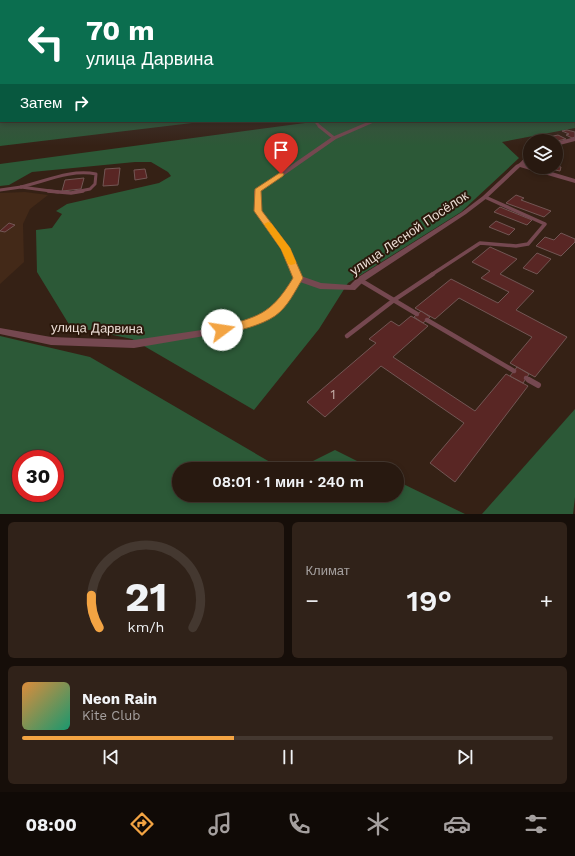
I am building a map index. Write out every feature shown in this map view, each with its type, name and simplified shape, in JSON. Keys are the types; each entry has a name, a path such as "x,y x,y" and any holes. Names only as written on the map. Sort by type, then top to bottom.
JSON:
{"street":[{"path":"298,278 285,248 258,211 257,191 334,138 372,122"},
{"path":"563,142 575,139"},
{"path":"522,165 575,182"},
{"name":"улица Лесной Посёлок","path":"298,278 320,286 352,288 360,280 444,227 485,198 518,166 522,165"},
{"name":"улица Дарвина","path":"0,331 51,341 134,344 222,330 251,323 272,313 287,297 298,278"}],"lane":[{"path":"316,122 325,132 334,138"},
{"path":"0,190 21,187 53,177 90,172 96,174 96,183 91,188 83,191 51,192 21,187"},
{"path":"347,336 394,300 480,243 516,246 528,244 545,224 485,198"},
{"path":"360,280 417,314"},
{"path":"427,320 514,371"},
{"path":"526,378 538,385"}],"shaded area":[{"path":"25,192 48,195 30,209 23,224 24,262 0,284 0,193"}],"green space":[{"path":"0,122 201,122 0,146"},
{"path":"313,122 575,122 575,128 544,134 523,134 523,138 502,142 519,158 461,212 348,283 319,329 254,410 132,339 70,326 37,272 36,230 52,228 62,214 56,211 67,204 159,183 171,176 168,172 151,162 135,162 32,172 9,185 0,186 0,164"},
{"path":"0,336 90,357 270,462 172,462 172,502 404,502 404,484 465,514 0,514"},
{"path":"575,409 575,497 573,514 482,514"},
{"path":"335,450 359,462 311,462"}],"building":[{"path":"567,130 575,132 575,137 572,138 566,135 569,134 562,131"},
{"path":"120,168 118,185 103,186 105,169"},
{"path":"145,169 147,178 135,180 134,170"},
{"path":"84,178 81,189 62,191 65,180"},
{"path":"516,195 524,198 521,200 551,211 544,217 506,203"},
{"path":"500,207 532,220 527,225 494,212"},
{"path":"496,221 515,229 509,235 489,227"},
{"path":"9,223 15,225 5,232 0,231"},
{"path":"561,233 575,239 575,242 561,256 536,246 545,237 554,240"},
{"path":"490,247 517,259 500,274 534,291 516,310 567,337 535,377 510,363 532,337 459,298 435,319 415,308 451,279 498,303 509,292 481,278 490,271 472,262"},
{"path":"537,253 551,259 537,274 523,268"},
{"path":"421,311 430,317 423,323 414,317"},
{"path":"411,316 428,326 393,357 475,411 506,374 528,386 455,482 430,463 464,423 381,366 325,417 307,402 376,343 369,339 391,321 399,326"},
{"path":"517,367 529,374 523,383 510,376"}],"slow traffic":[{"path":"268,224 285,248 291,262"}],"route":[{"path":"222,330 251,323 272,313 287,297 298,278 285,248 258,211 257,191 281,174"}]}
